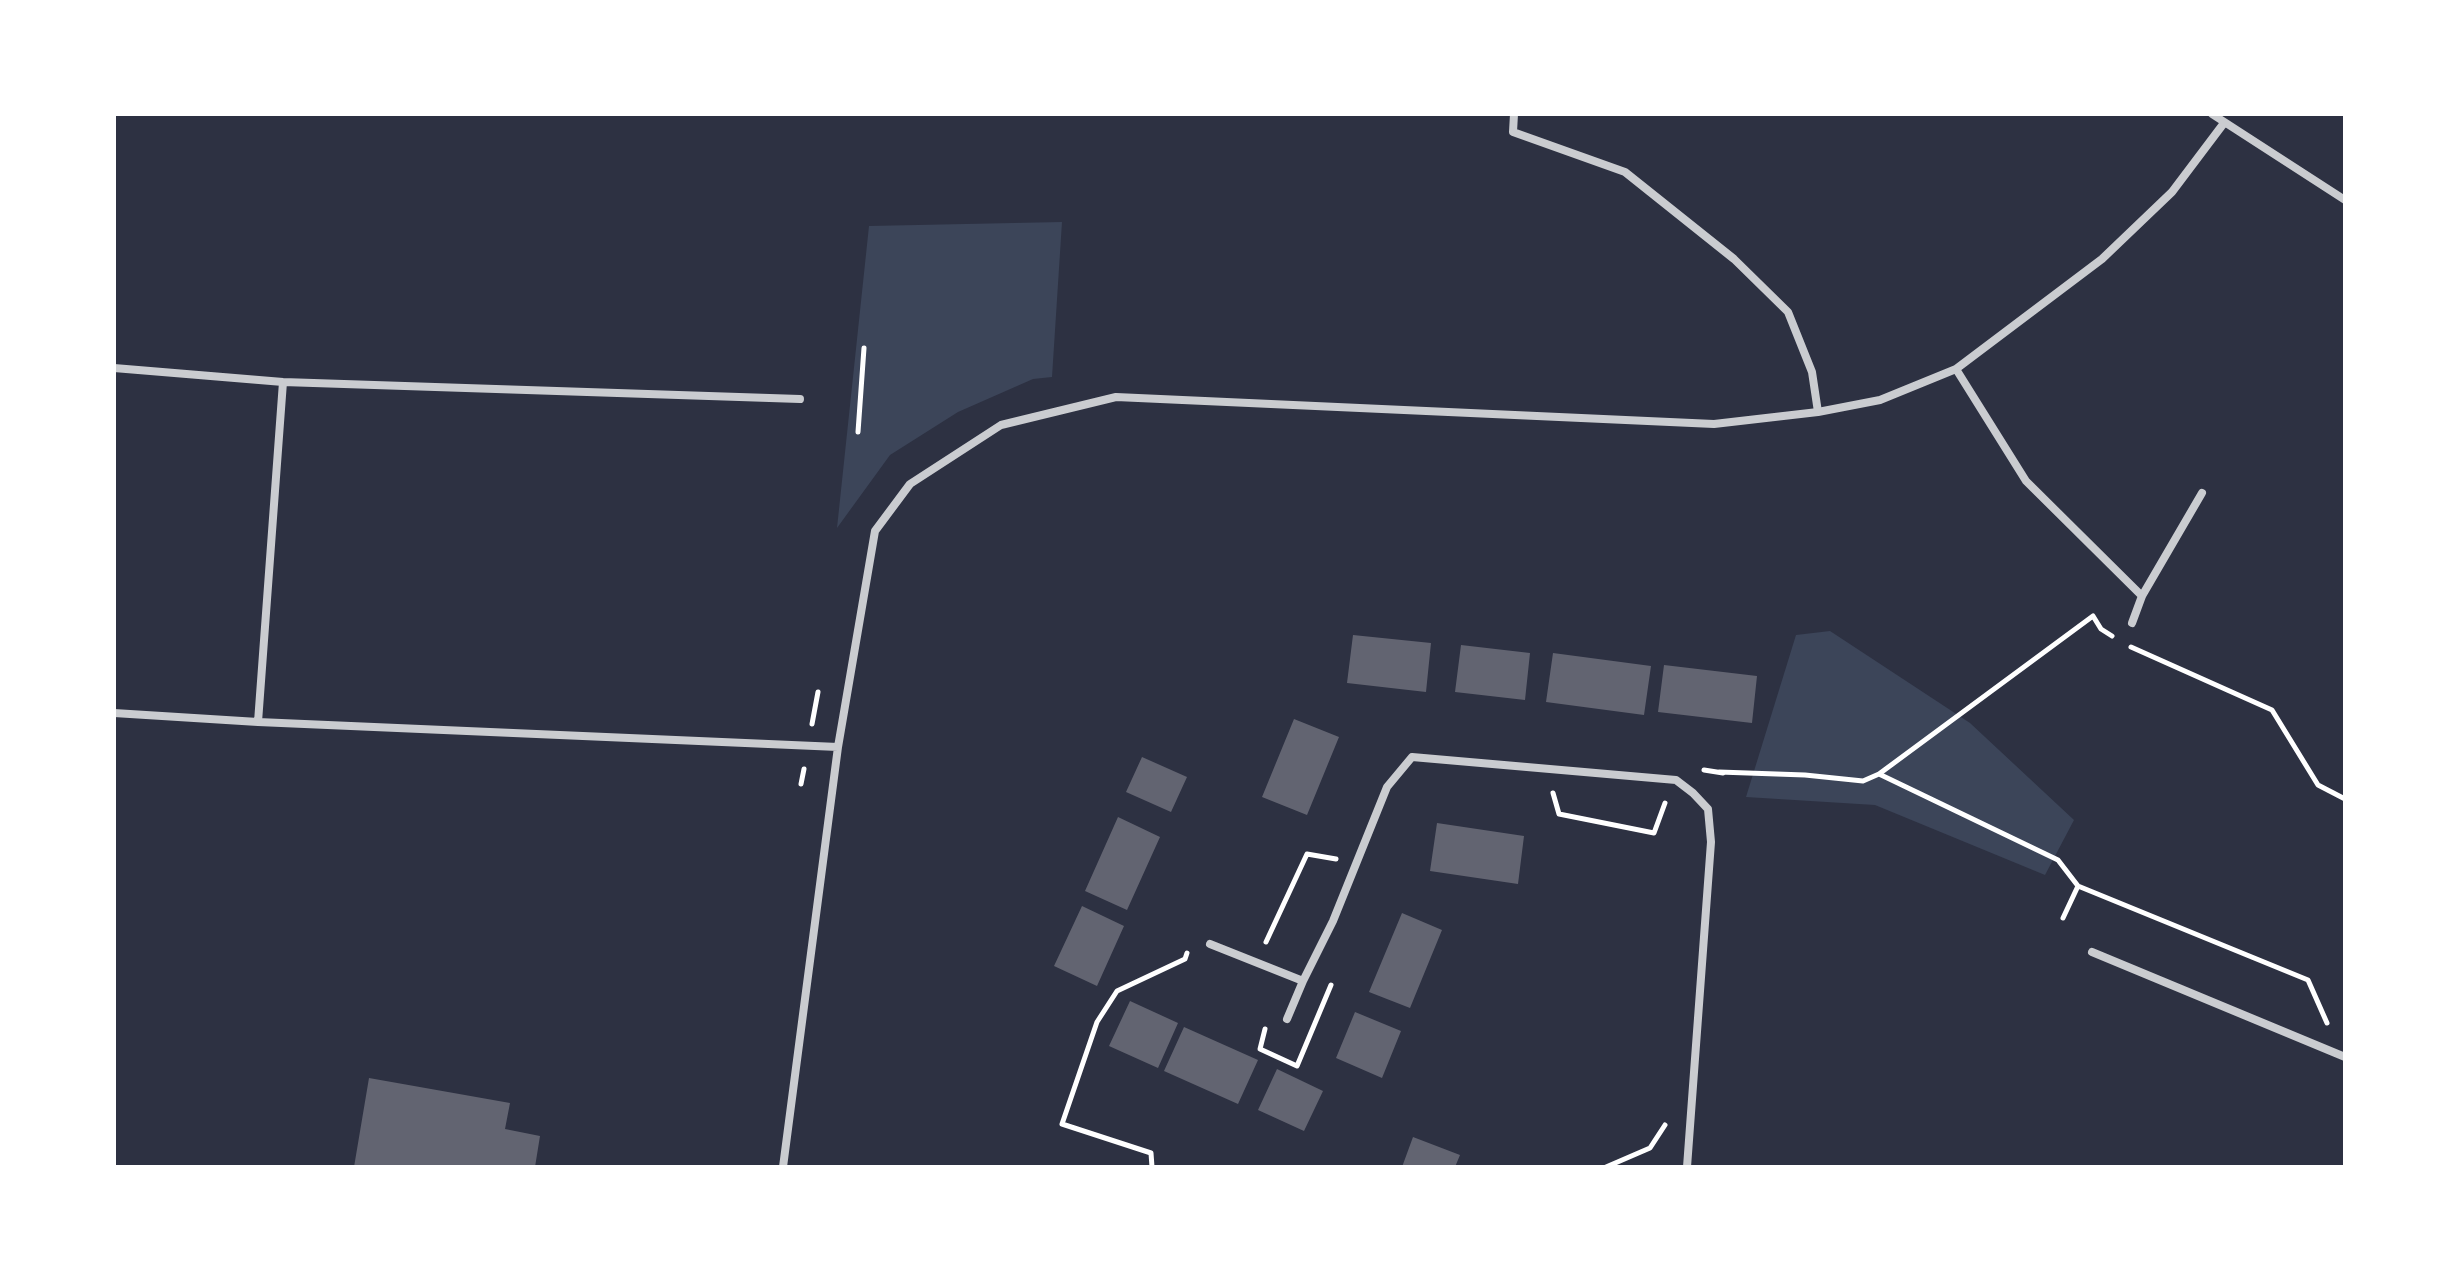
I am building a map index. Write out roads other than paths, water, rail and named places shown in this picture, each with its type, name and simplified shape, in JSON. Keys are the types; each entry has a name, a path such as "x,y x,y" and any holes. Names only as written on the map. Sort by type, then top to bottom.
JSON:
{"street":[{"path":"1514,114 1513,132 1625,172 1734,259 1778,301 1788,312 1812,372 1818,412"},
{"path":"2212,114 2345,200"},
{"path":"783,1167 838,747 875,531 910,484 1001,425 1116,397 1714,424 1818,412 1880,400 1956,369 2102,259 2172,192 2224,123"},
{"path":"114,368 283,382 800,399"},
{"path":"1956,369 2026,481 2142,596"},
{"path":"258,722 283,382"},
{"path":"2132,623 2142,596 2202,493"},
{"path":"114,713 838,747"},
{"path":"1287,1019 1333,921 1387,787 1412,757 1676,780 1708,809 1711,842 1687,1167"},
{"path":"1210,944 1303,981"},
{"path":"2092,952 2345,1057"}]}
